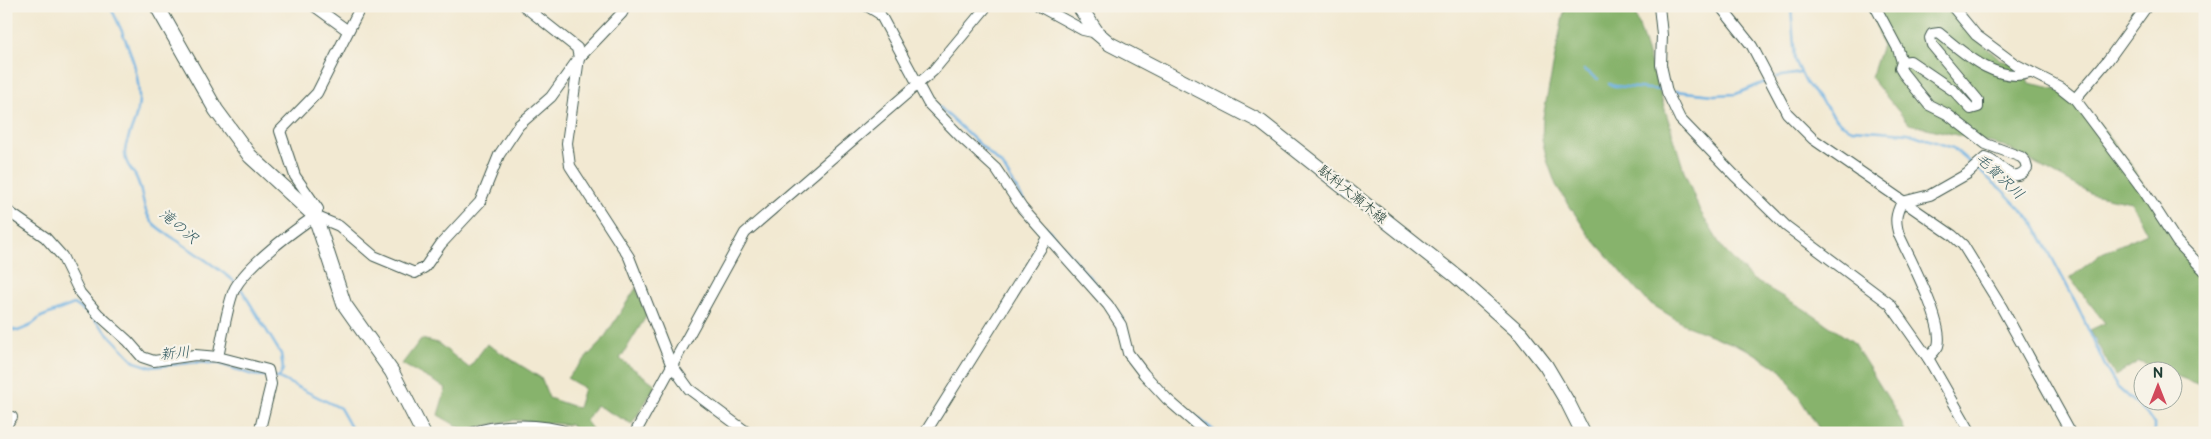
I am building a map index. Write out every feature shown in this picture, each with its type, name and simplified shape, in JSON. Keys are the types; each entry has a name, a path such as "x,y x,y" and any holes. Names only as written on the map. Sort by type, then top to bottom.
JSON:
{"main road":[{"path":"157,6 216,110 250,156 315,216 344,304 392,372 423,433"},
{"name":"駄科大瀬木線","path":"1079,6 1096,33 1110,44 1141,62 1175,76 1261,122 1456,276 1521,334 1546,366 1583,433"}],"street":[{"path":"314,6 347,30"},
{"path":"218,356 234,289 278,245 315,216 318,209 295,176 280,130 317,93 360,6"},
{"path":"524,6 577,48 579,58 567,143 570,166 629,257 671,364 689,389 748,433"},
{"path":"315,216 339,226 374,256 415,273 425,267 441,244 480,202 499,155 519,125 551,97 579,58 622,13 625,6"},
{"path":"867,6 882,10 928,103 960,137 996,169 1022,208 1108,305 1121,325 1128,354 1167,399 1206,433"},
{"path":"635,433 671,364 745,233 933,71 987,6"},
{"path":"1039,6 1083,30 1096,33"},
{"path":"1659,6 1662,35 1661,65 1667,92 1680,119 1786,226 1890,304 1928,358 1971,433"},
{"path":"1720,6 1752,46 1787,113 1799,127 1813,140 1952,235 1963,245 2003,310 2071,433"},
{"path":"1875,6 1883,18 1902,62 1900,68 1929,105 1947,114 1986,144 2021,157 2025,161 2026,168 2022,174 2015,176 2007,174 1991,159 1985,158 1978,162 1970,171 1930,196 1902,202"},
{"path":"1952,6 1976,35 2030,73 2060,87 2076,99 2144,191 2178,242 2205,271"},
{"path":"2076,99 2108,60 2147,6"},
{"path":"1902,62 1910,61 1954,92 1971,109 1978,107 1978,100 1932,45 1930,38 1932,34 1940,33 1979,65 2018,76 2030,73"},
{"path":"1902,202 1895,222 1935,317 1938,347 1928,358"},
{"path":"6,210 45,237 62,256 80,293 98,314 128,341 142,357 154,361 195,355 218,356 268,370 271,382 259,433"},
{"path":"925,433 1047,238"},
{"path":"472,433 524,426 558,429 570,433"}],"green space":[{"path":"1565,6 1633,6 1685,174 1700,211 1723,249 1752,279 1804,309 1853,342 1896,411 1906,433 1822,433 1782,371 1749,350 1687,326 1648,302 1588,234 1556,185 1542,140 1543,117"},
{"path":"1872,6 1946,6 2000,60 2015,64 2029,83 2057,89 2097,121 2129,162 2178,239 2205,275 2205,387 2184,379 2184,362 2134,362 2134,364 2115,376 2090,330 2105,323 2070,278 2102,253 2147,233 2131,202 2092,194 2004,146 1909,124 1871,78 1882,45"},
{"path":"636,288 647,315 620,359 656,385 632,424 596,405 586,421 595,433 578,433 571,425 514,420 464,430 438,415 446,388 402,364 421,339 438,343 469,368 487,344 541,378 549,398 578,408 584,388 567,378 602,341"}],"waterway":[{"name":"滝の沢","path":"110,6 126,40 137,76 139,88 138,107 126,145 125,158 138,181 147,213 160,230 209,262 235,282"},
{"name":"毛賀沢川","path":"1791,6 1795,60 1806,83 1840,123 1852,129 1908,133 1953,148 1973,165"},
{"path":"1584,70 1598,79"},
{"path":"1776,77 1800,73"},
{"path":"1675,91 1714,95 1736,94 1765,82"},
{"path":"1609,84 1661,90"},
{"path":"925,88 935,103 1003,166 1028,208"},
{"name":"毛賀沢川","path":"1977,169 2001,189 2033,222 2076,303 2107,370 2117,387 2147,414 2154,424 2154,433"},
{"path":"1045,226 1099,288"},
{"name":"滝の沢","path":"240,287 281,354 283,369 279,378"},
{"name":"新川","path":"6,328 18,331 30,326 41,317 74,304 89,314 135,362 151,367 197,362 220,364 253,375 266,376"},
{"path":"1117,310 1123,320"},
{"name":"新川","path":"272,377 279,378 340,408 354,433"},
{"path":"1186,409 1217,433"}]}
